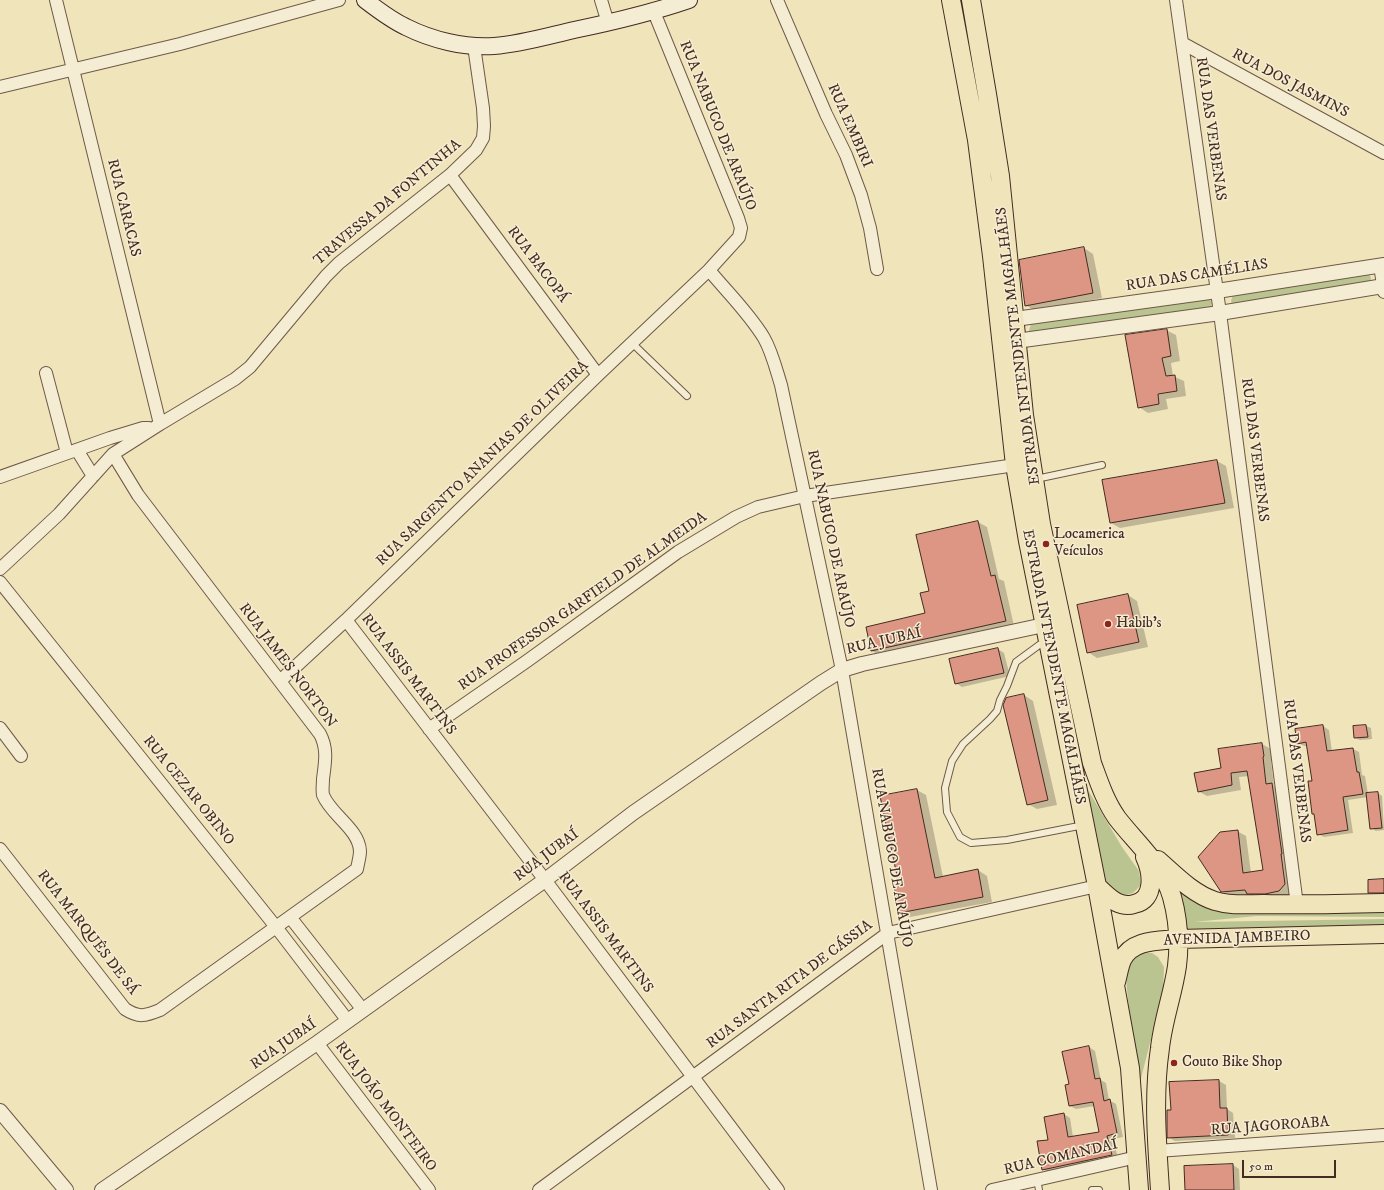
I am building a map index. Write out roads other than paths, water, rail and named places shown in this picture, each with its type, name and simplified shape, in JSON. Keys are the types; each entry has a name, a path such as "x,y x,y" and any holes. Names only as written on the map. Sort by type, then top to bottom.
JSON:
{"main road":[{"path":"366,0 388,17 405,27 442,40 474,46 494,46 518,42 608,23 654,12 689,0"},
{"name":"ESTRADA INTENDENTE MAGALHÃES","path":"951,0 978,148 992,256 1015,465 1028,541 1116,984 1130,1068 1139,1190"},
{"name":"ESTRADA INTENDENTE MAGALHÃES","path":"971,0 988,94 1000,176 1024,415 1041,524 1092,763 1102,792 1117,817 1163,876 1171,895 1176,914 1178,940 1177,965 1160,1047 1157,1075 1157,1151 1160,1190"},
{"path":"1139,844 1187,885 1216,901 1234,904 1297,905 1384,903"},
{"path":"1097,886 1117,903 1127,906 1138,903 1145,898 1150,889 1151,876 1139,844"},
{"name":"AVENIDA JAMBEIRO","path":"1116,984 1123,959 1130,950 1146,942 1384,934"}],"street":[{"name":"RUA CARACAS","path":"56,0 156,426"},
{"path":"0,87 180,44 339,0"},
{"path":"601,0 608,23"},
{"name":"RUA EMBIRI","path":"777,0 861,195 870,228 878,269"},
{"name":"RUA DAS VERBENAS","path":"1176,0 1220,313 1297,905"},
{"name":"RUA NABUCO DE ARAÚJO","path":"654,12 740,223 740,232 736,241 709,270 764,338 772,354 781,384 842,670 931,1190"},
{"name":"RUA DOS JASMINS","path":"1182,43 1384,153"},
{"name":"TRAVESSA DA FONTINHA","path":"0,569 59,514 113,454 156,426 235,380 250,367 326,276 339,263 450,175 476,150 483,138 484,126 483,108 474,46"},
{"name":"RUA BACOPÁ","path":"450,175 598,375"},
{"path":"1016,341 1220,313 1384,288 1382,265"},
{"name":"RUA DAS CAMÉLIAS","path":"1015,319 1217,291 1382,265"},
{"name":"RUA SARGENTO ANANIAS DE OLIVEIRA","path":"280,681 346,620 598,375 709,270"},
{"path":"46,373 72,452 93,476"},
{"name":"TRAVESSA DA FONTINHA","path":"0,477 143,428 156,426"},
{"name":"RUA JAMES NORTON","path":"113,454 138,495 324,741 326,754 322,791 333,811 357,838 360,852 357,869 276,926"},
{"name":"RUA PROFESSOR GARFIELD DE ALMEIDA","path":"429,729 527,662 678,552 711,532 758,507 805,496 1015,465"},
{"name":"RUA CEZAR OBINO","path":"0,582 276,926 348,1021"},
{"name":"RUA ASSIS MARTINS","path":"346,620 545,880 778,1190"},
{"name":"RUA JUBAÍ","path":"102,1190 317,1043 545,880 633,813 821,682 842,670 892,656 1046,632"},
{"path":"0,728 21,756"},
{"name":"RUA MARQUÊS DE SÁ","path":"2,854 125,1009 133,1014 146,1016 160,1010 276,926"},
{"name":"RUA SANTA RITA DE CÁSSIA","path":"539,1190 888,933 1097,886"},
{"path":"290,917 363,1010"},
{"name":"RUA JOÃO MONTEIRO","path":"317,1043 429,1190"},
{"path":"0,1111 66,1190"},
{"name":"RUA JAGOROABA","path":"1157,1151 1384,1135"},
{"name":"RUA COMANDAÍ","path":"992,1190 1038,1185 1137,1158"}],"lane":[{"path":"632,343 687,396"},
{"path":"1034,479 1102,465"},
{"path":"1046,632 1016,662 997,711 963,744 952,761 945,788 947,812 960,837 972,843 1007,840 1085,825"},
{"path":"1092,1190 1099,1190"}],"place":[{"name":"Locamerica Veículos","path":"1046,544"},
{"name":"Habib's","path":"1108,624"},
{"name":"Couto Bike Shop","path":"1174,1063"}]}
